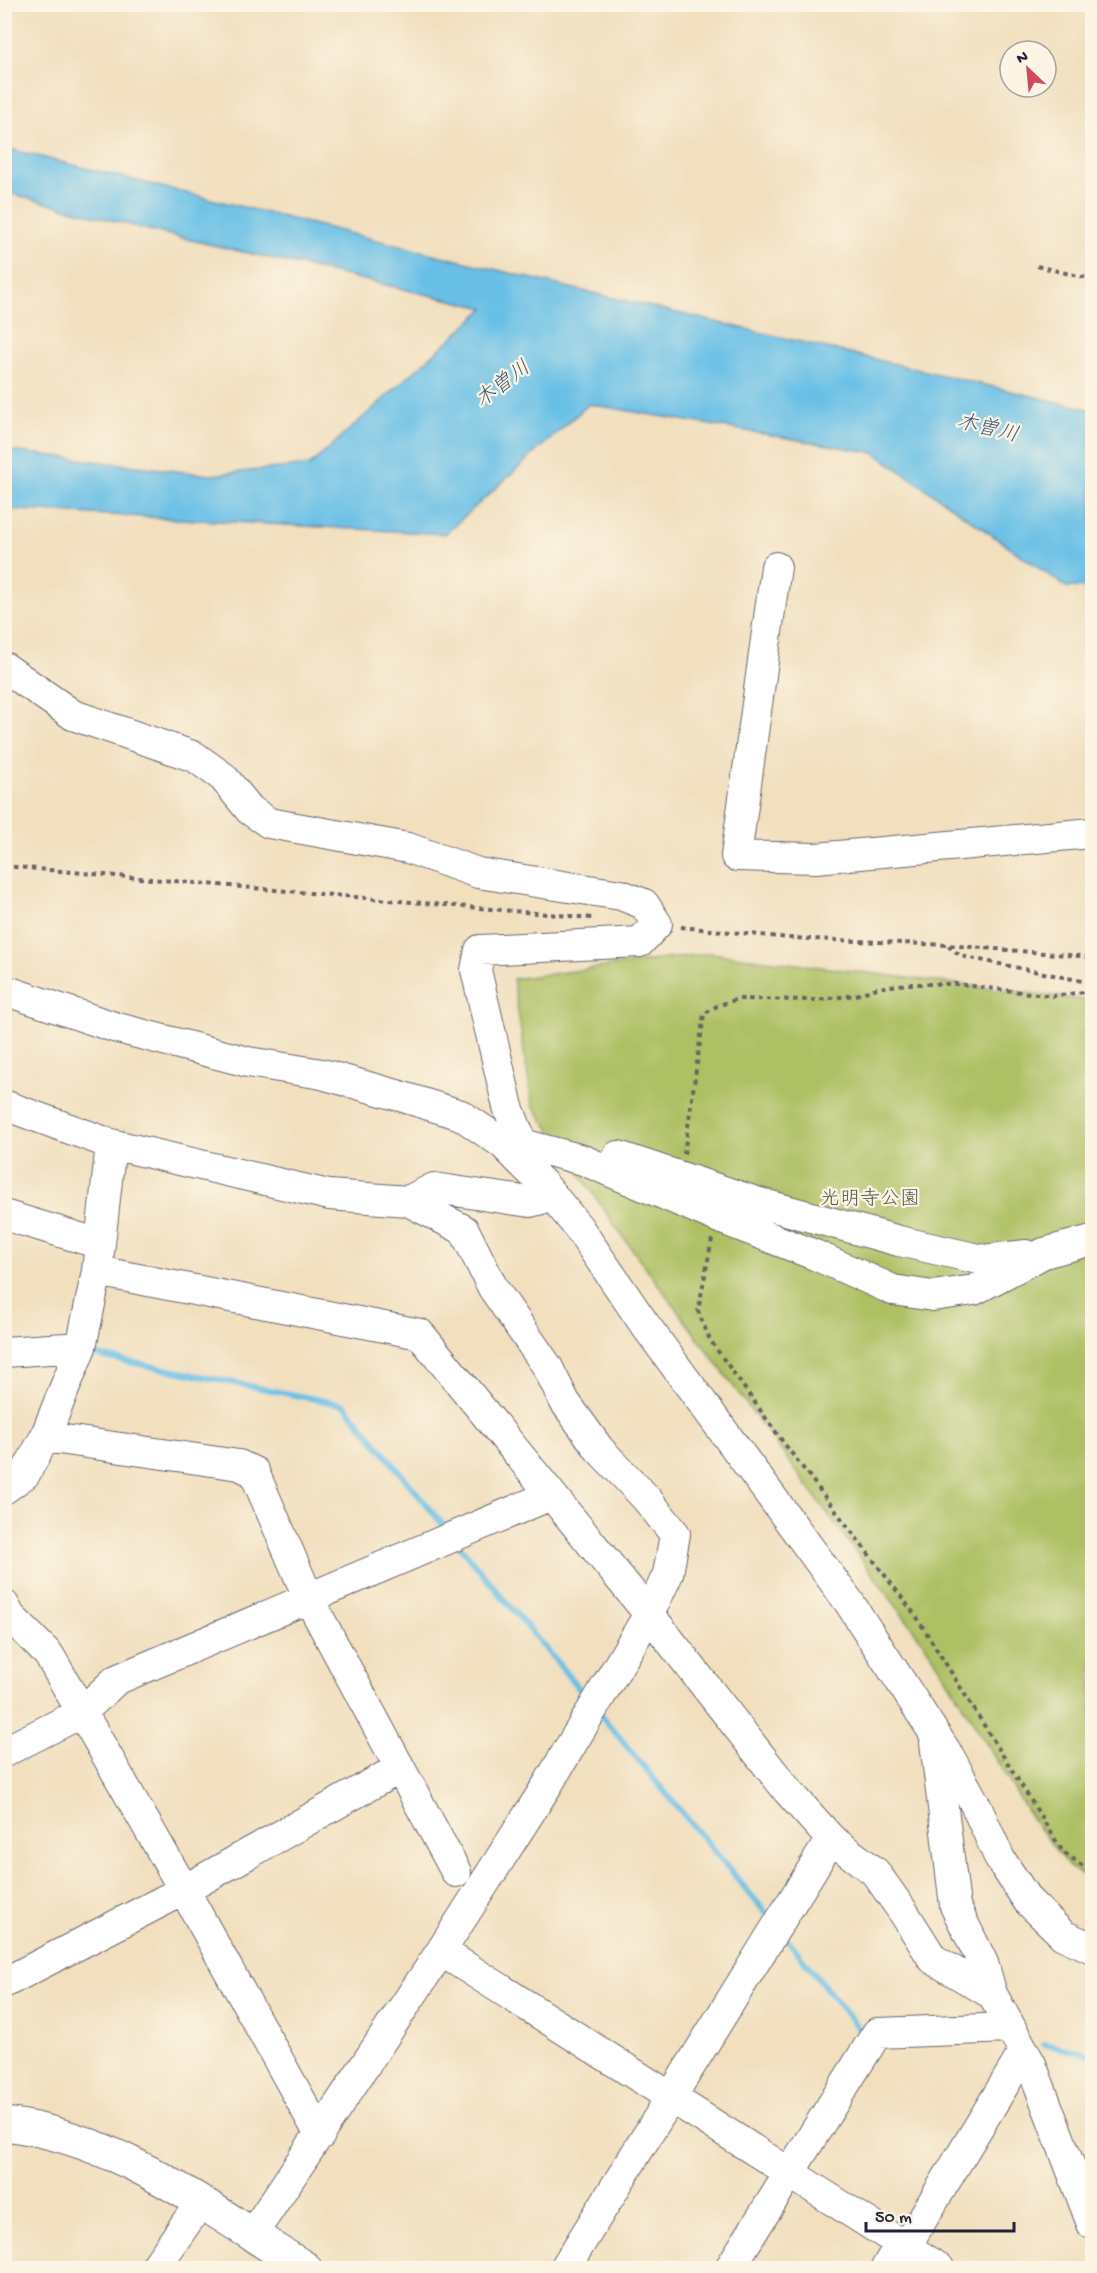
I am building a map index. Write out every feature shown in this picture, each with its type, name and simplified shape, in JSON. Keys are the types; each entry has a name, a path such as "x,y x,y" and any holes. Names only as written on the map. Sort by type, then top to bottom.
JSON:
{"main road":[{"path":"4,2124 53,2133 113,2154 200,2203 305,2268"}],"street":[{"path":"776,567 736,856 816,858 1092,833"},
{"path":"4,667 73,715 195,757 223,777 250,810 269,823 408,848 478,873 621,894 644,904 657,924 640,942 480,950 476,970 513,1137 543,1184 578,1227 643,1322 849,1602 949,1756 976,1806 1000,1859 1028,1901 1063,1935 1092,1948"},
{"path":"4,990 114,1027 248,1062 322,1074 461,1115 513,1137 584,1160 717,1217 815,1255 893,1290 933,1296 974,1290 1044,1253"},
{"path":"4,1105 111,1144 329,1195 408,1201 464,1230 493,1288 548,1366 565,1402 599,1449 645,1497 675,1533 668,1574 649,1614 548,1784 441,1951 252,2235"},
{"path":"513,1137 588,1146 756,1202 899,1241 982,1260 1044,1253 1092,1240"},
{"path":"4,1489 25,1474 45,1437 81,1347 98,1258 111,1144"},
{"path":"408,1201 434,1188 530,1202 553,1196"},
{"path":"4,1215 98,1258 420,1334 649,1614 788,1790 831,1839 875,1872 933,1959 992,1994"},
{"path":"4,1352 81,1347"},
{"path":"45,1437 239,1465 254,1472 309,1599 456,1872"},
{"path":"4,1752 81,1713 116,1680 551,1495"},
{"path":"4,1605 10,1616 49,1655 184,1890 320,2135"},
{"path":"934,1733 955,1906 983,1963 992,1994 1031,2064 1092,2224"},
{"path":"4,1983 184,1890 400,1768"},
{"path":"565,2268 831,1839"},
{"path":"441,1951 939,2268"},
{"path":"730,2268 877,2033 1017,2040"},
{"path":"886,2268 903,2244 1017,2040"},
{"path":"155,2268 200,2203"}],"path":[{"path":"1037,266 1082,278 1092,276"},
{"path":"4,866 599,919"},
{"path":"657,924 789,938 947,945 1092,957"},
{"path":"947,945 961,956 1092,983"},
{"path":"683,1161 704,1014 717,1006 737,999 816,1000 856,995 877,988 907,984 956,984 1053,996 1092,991"},
{"path":"717,1217 698,1311 710,1340 783,1442 916,1616 1063,1852 1092,1872"}],"green space":[{"name":"光明寺公園","path":"710,953 1092,1001 1092,1880 1069,1867 1032,1819 933,1656 618,1230 532,1104 513,979"}],"water":[{"name":"木曽川","path":"5,148 562,286 1092,410 1092,588 1066,587 875,453 589,404 445,534 5,509 5,450 210,475 310,465 485,308 157,232 5,192"}],"waterway":[{"path":"89,1354 345,1405 443,1525"},
{"path":"457,1543 581,1691"},
{"path":"599,1713 771,1919"},
{"path":"783,1934 862,2033"},
{"path":"1044,2044 1092,2055"}]}
